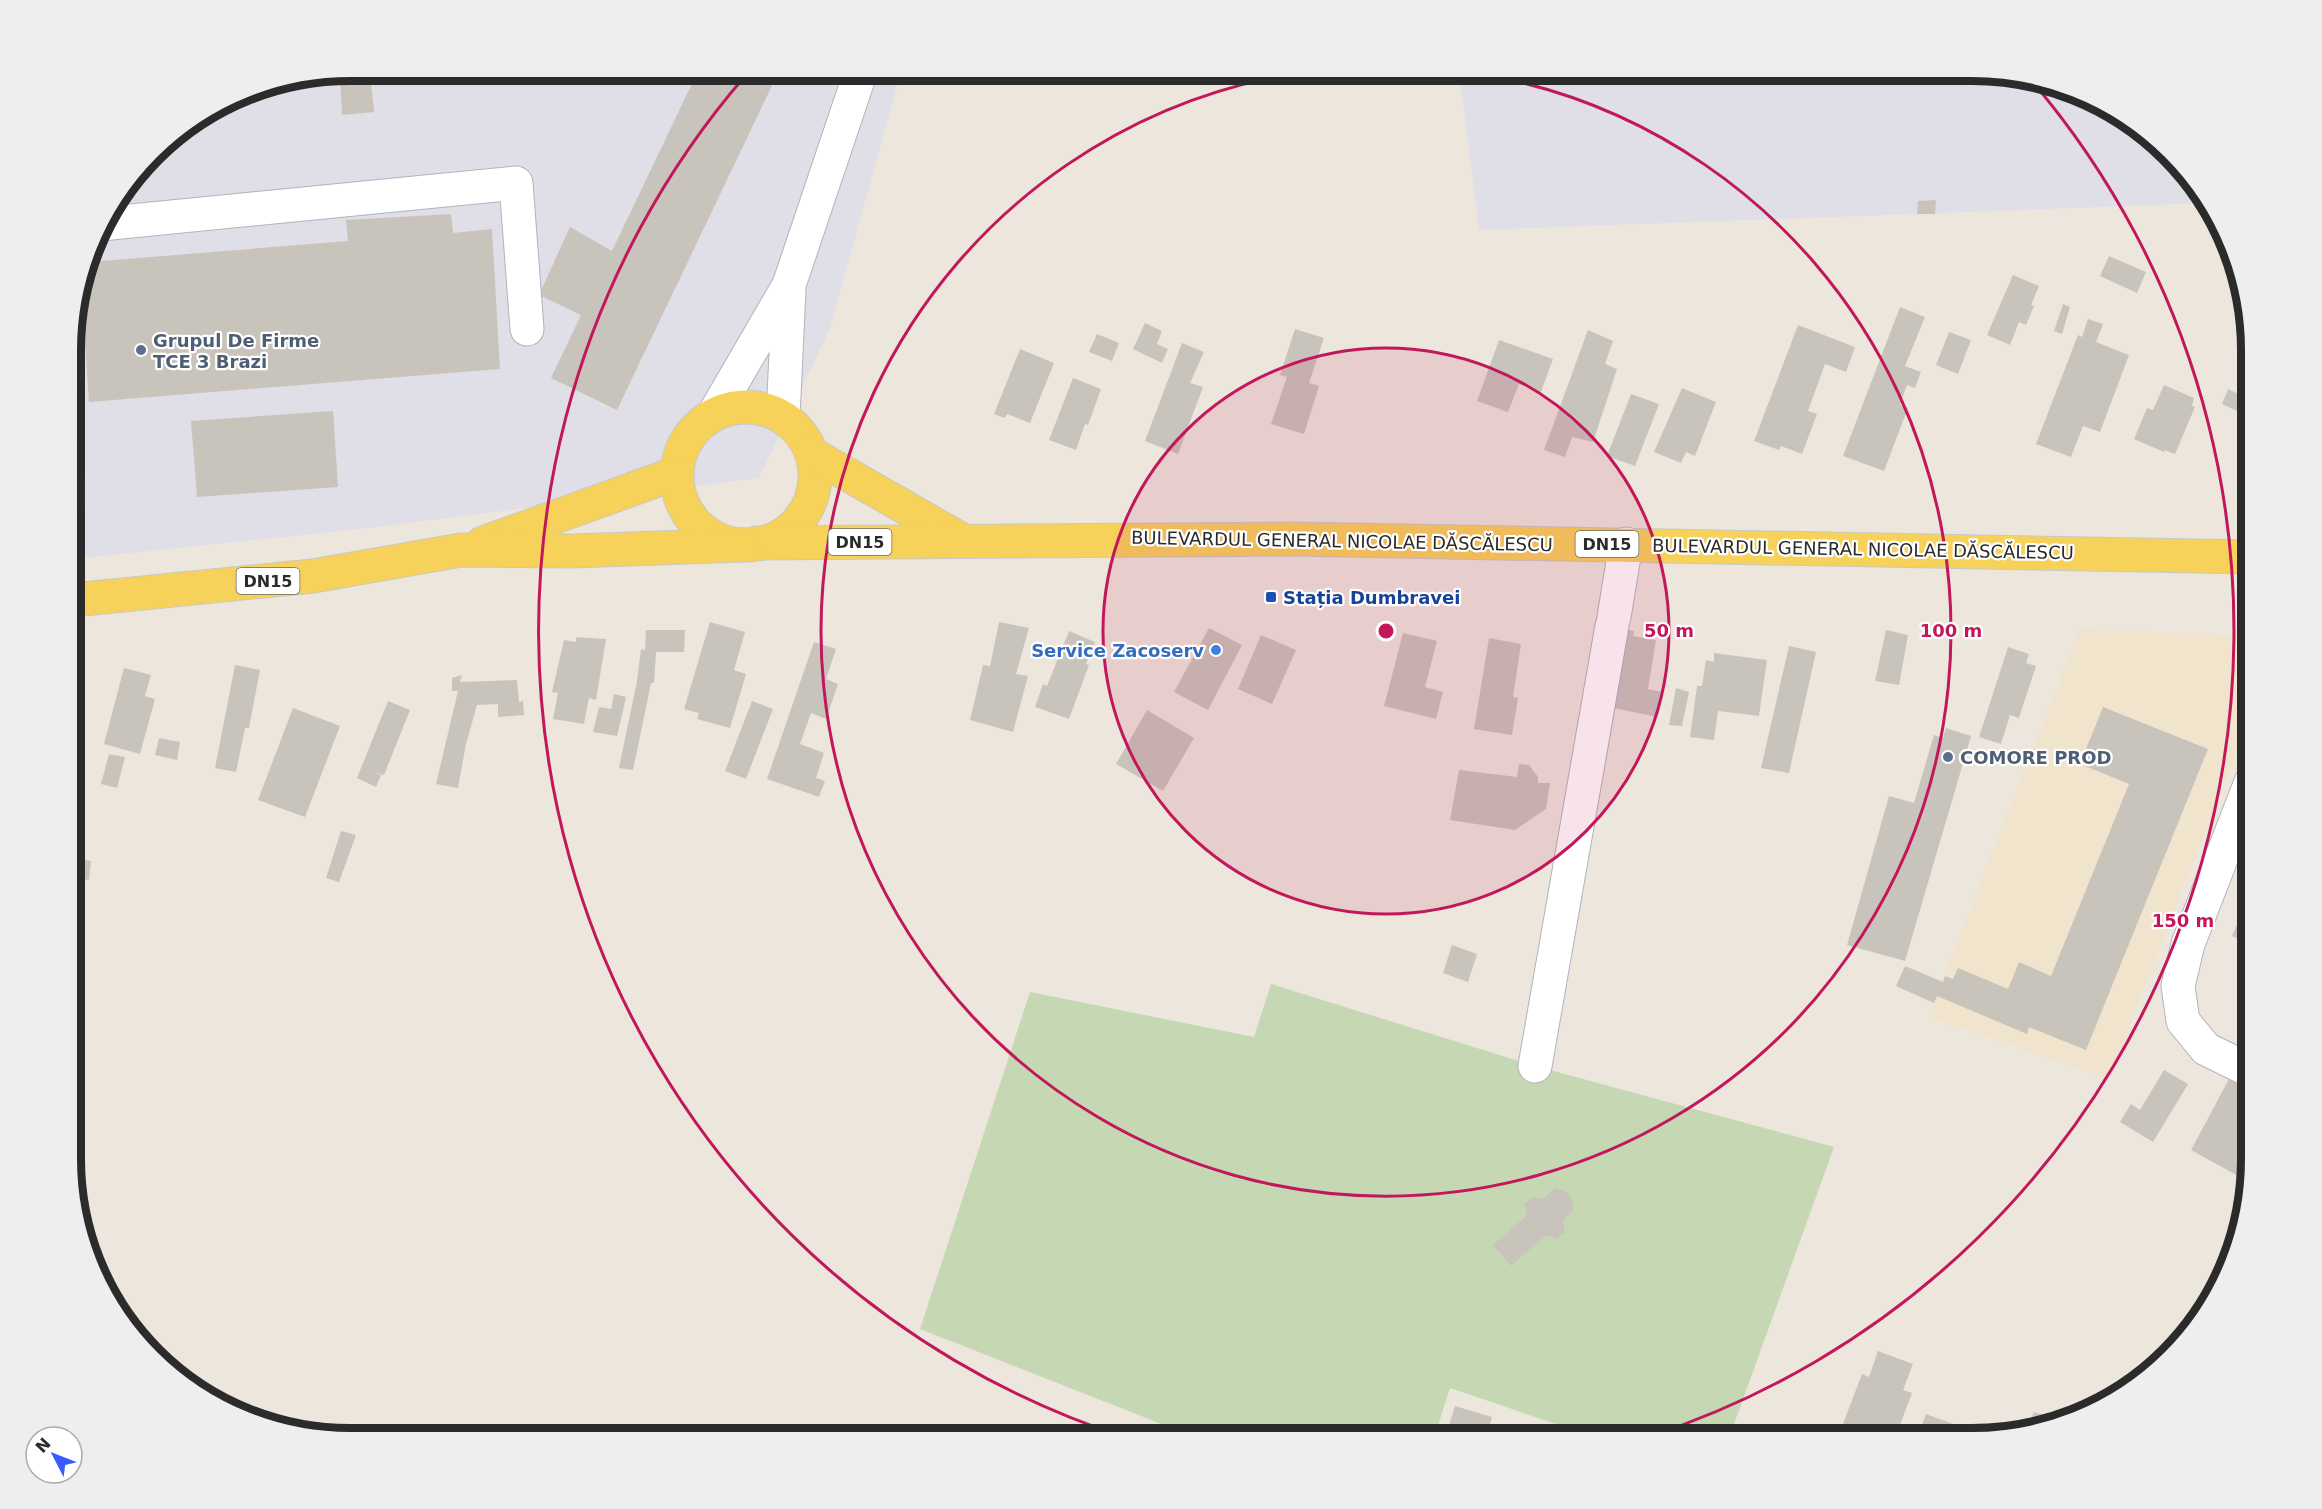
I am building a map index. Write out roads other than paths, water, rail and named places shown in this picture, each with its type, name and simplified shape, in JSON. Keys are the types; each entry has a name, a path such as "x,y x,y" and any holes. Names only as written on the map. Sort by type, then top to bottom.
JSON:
{"main road":[{"path":"736,407 760,408 783,417 801,432 812,454 816,478 811,501 798,522 779,537 750,544 709,534 691,519 680,497 677,473 682,450 690,436 714,414 736,407"},
{"path":"812,454 963,541"},
{"path":"461,550 677,473"},
{"name":"BULEVARDUL GENERAL NICOLAE DĂSCĂLESCU","path":"81,599 313,576 461,550 572,551 750,544 1293,539 2241,557"}],"street":[{"path":"714,414 789,285 857,81"},
{"path":"113,223 516,183 527,329"},
{"path":"783,417 789,285"},
{"path":"1535,1066 1626,544"},
{"path":"2241,808 2188,944 2178,986 2183,1022 2206,1049 2241,1066"}],"place":[{"name":"Grupul De Firme TCE 3 Brazi","path":"141,350"},
{"name":"Stația Dumbravei","path":"1271,597"},
{"name":"Service Zacoserv","path":"1216,650"},
{"name":"COMORE PROD","path":"1948,757"}]}
